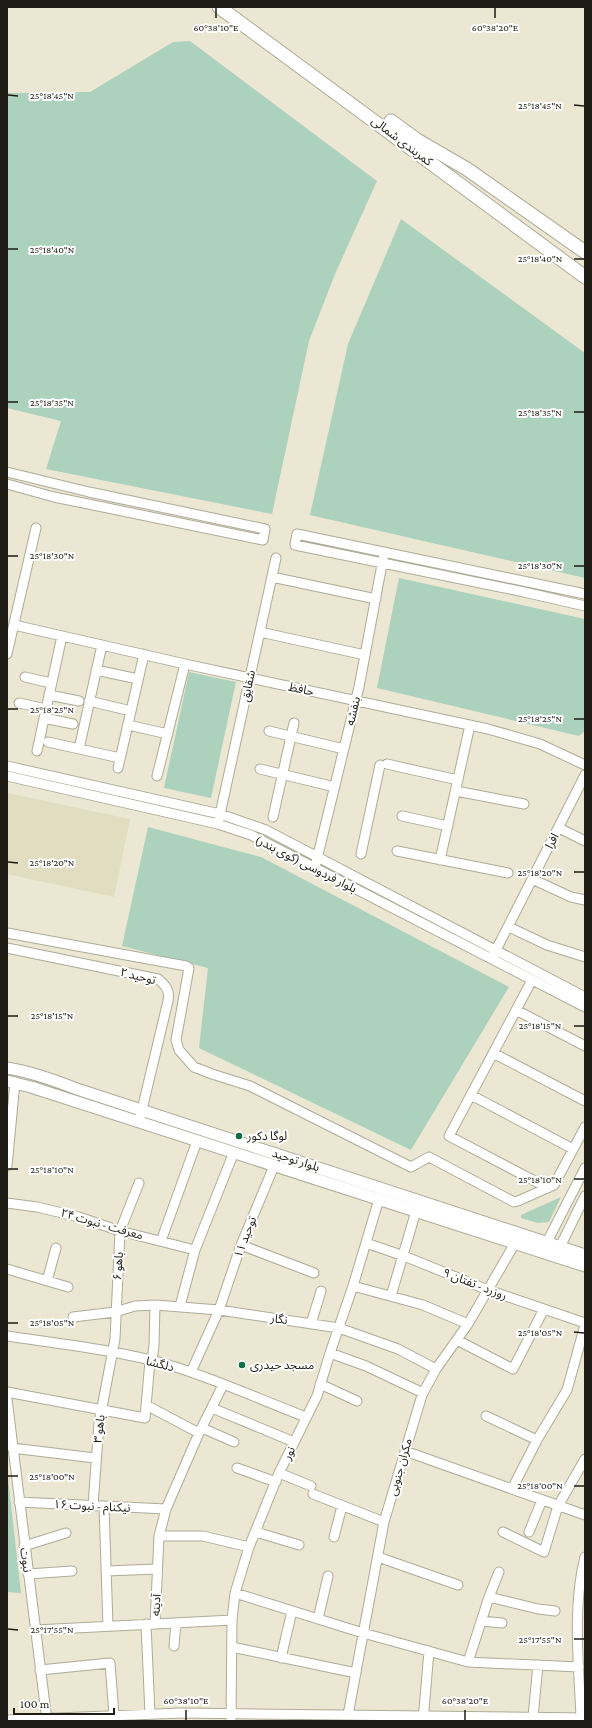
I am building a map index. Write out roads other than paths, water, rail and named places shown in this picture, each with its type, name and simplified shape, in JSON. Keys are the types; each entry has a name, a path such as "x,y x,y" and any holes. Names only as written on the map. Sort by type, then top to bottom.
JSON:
{"highway":[{"name":"کمربندی شمالی","path":"219,7 396,136 585,277"},
{"path":"233,7 417,140 467,169 585,252"}],"main road":[{"name":"بلوار توحید","path":"7,1068 22,1070 518,1238 549,1254 585,1266"},
{"name":"بلوار توحید","path":"11,1082 416,1211 518,1238 547,1242 585,1255"}],"street":[{"path":"7,472 89,492 265,529 263,540 54,497 7,484"},
{"path":"160,519 164,508"},
{"path":"7,654 36,528"},
{"path":"585,594 297,534 295,545 585,606"},
{"name":"بنفشه","path":"314,868 355,701 385,552"},
{"name":"شقایق","path":"218,824 276,558"},
{"path":"272,577 376,598"},
{"name":"حافظ","path":"14,625 185,664 501,732 540,744 585,765"},
{"path":"260,632 365,655"},
{"path":"37,751 62,636"},
{"path":"79,749 102,645"},
{"path":"118,768 144,654"},
{"path":"157,776 185,664"},
{"path":"96,670 138,679"},
{"path":"25,677 51,683"},
{"path":"49,695 79,701"},
{"path":"89,701 131,711"},
{"path":"19,703 46,708"},
{"path":"44,718 74,724"},
{"path":"272,817 294,723"},
{"path":"128,725 168,734"},
{"path":"440,860 470,725"},
{"path":"269,731 344,749"},
{"path":"48,742 120,758"},
{"path":"360,854 383,765 458,780"},
{"name":"بلوار فردوسی (کوی بندر)","path":"7,766 220,814 266,830 585,997"},
{"path":"260,769 335,787"},
{"name":"افرا","path":"492,959 585,775"},
{"name":"بلوار فردوسی (کوی بندر)","path":"7,776 218,824 251,835 585,1007"},
{"path":"96,796 99,787"},
{"path":"456,791 524,804"},
{"path":"402,816 448,826"},
{"path":"558,828 585,841"},
{"path":"396,852 508,873"},
{"path":"532,879 571,897 585,900"},
{"path":"509,927 547,945 585,957"},
{"path":"7,933 186,966 189,968 176,1040 179,1050 194,1067 250,1086 411,1167 429,1157 516,1202 554,1185 585,1127"},
{"name":"توحید ۲","path":"7,948 158,979 166,985 170,993 139,1122"},
{"path":"532,980 449,1136 548,1188"},
{"path":"516,1010 585,1046"},
{"path":"493,1053 585,1101"},
{"path":"7,1166 11,1082"},
{"path":"471,1095 573,1148"},
{"path":"161,1241 197,1140"},
{"path":"180,1306 195,1250 234,1152"},
{"name":"توحید ۱۱","path":"191,1372 219,1310 241,1245 274,1166"},
{"path":"571,1195 584,1200 560,1247 549,1254 547,1242 571,1195 585,1168"},
{"name":"باهو ۶","path":"113,1352 120,1231 139,1183"},
{"name":"نور","path":"231,1717 232,1620 235,1593 249,1547 279,1473 320,1384 354,1286 380,1199"},
{"name":"معرفت - نبوت ۲۴","path":"7,1203 37,1207 79,1217 120,1231 195,1250"},
{"path":"391,1296 416,1211"},
{"name":"مکران جنوبی","path":"348,1715 384,1522 404,1450 423,1393 436,1369 468,1324 518,1238"},
{"name":"روزرد - تفتان ۹","path":"366,1243 404,1256 488,1290 585,1324"},
{"path":"241,1245 314,1273"},
{"path":"47,1281 56,1248"},
{"path":"7,1269 68,1287"},
{"path":"354,1286 437,1310 468,1324"},
{"path":"312,1324 321,1291"},
{"path":"7,1392 145,1418 154,1345 155,1305"},
{"name":"نگار","path":"73,1316 115,1312 135,1306 155,1305 219,1310 339,1328 398,1349 436,1369"},
{"path":"457,1340 513,1369 544,1309"},
{"path":"512,1489 537,1440 566,1390 585,1324"},
{"name":"دلگشا","path":"7,1336 113,1352 151,1361 191,1372 306,1417"},
{"name":"باهو ۳","path":"93,1506 101,1409 113,1352"},
{"path":"330,1353 366,1366 423,1393"},
{"path":"320,1384 357,1401"},
{"name":"آدینه","path":"223,1385 200,1430 166,1509 159,1536 157,1569 150,1624 232,1620"},
{"name":"نبوت","path":"7,1399 18,1502 46,1719"},
{"path":"146,1405 200,1430 234,1442"},
{"path":"212,1408 294,1442"},
{"path":"486,1416 537,1440"},
{"path":"12,1448 96,1458"},
{"path":"404,1450 585,1515"},
{"path":"503,1532 544,1552 558,1506 585,1459"},
{"path":"237,1468 276,1482"},
{"path":"279,1473 342,1506 384,1522"},
{"path":"529,1532 542,1500"},
{"name":"نیکنام - نبوت ۱۶","path":"18,1502 166,1509"},
{"path":"104,1506 108,1626"},
{"path":"334,1537 342,1506"},
{"path":"256,1532 299,1545"},
{"path":"24,1546 66,1533"},
{"path":"159,1536 203,1536 249,1547"},
{"path":"7,1720 150,1714 182,1717 322,1718 348,1715 423,1719 533,1717 583,1718 578,1667 582,1624 580,1578 585,1557"},
{"path":"378,1558 458,1585"},
{"path":"106,1571 157,1569"},
{"path":"28,1574 72,1572"},
{"path":"468,1662 489,1597 499,1572"},
{"path":"318,1619 328,1576"},
{"path":"235,1593 363,1633 468,1662 578,1667"},
{"path":"489,1597 538,1609 555,1611"},
{"path":"281,1658 292,1611"},
{"path":"481,1622 502,1623"},
{"path":"174,1646 176,1623"},
{"path":"35,1630 150,1624 150,1714"},
{"path":"232,1647 356,1673"},
{"path":"423,1719 429,1651"},
{"path":"40,1670 110,1663 114,1715"},
{"path":"533,1717 538,1665"}],"place":[{"name":"لوگا دکور","path":"239,1136"},
{"name":"مسجد حیدری","path":"242,1365"}]}
